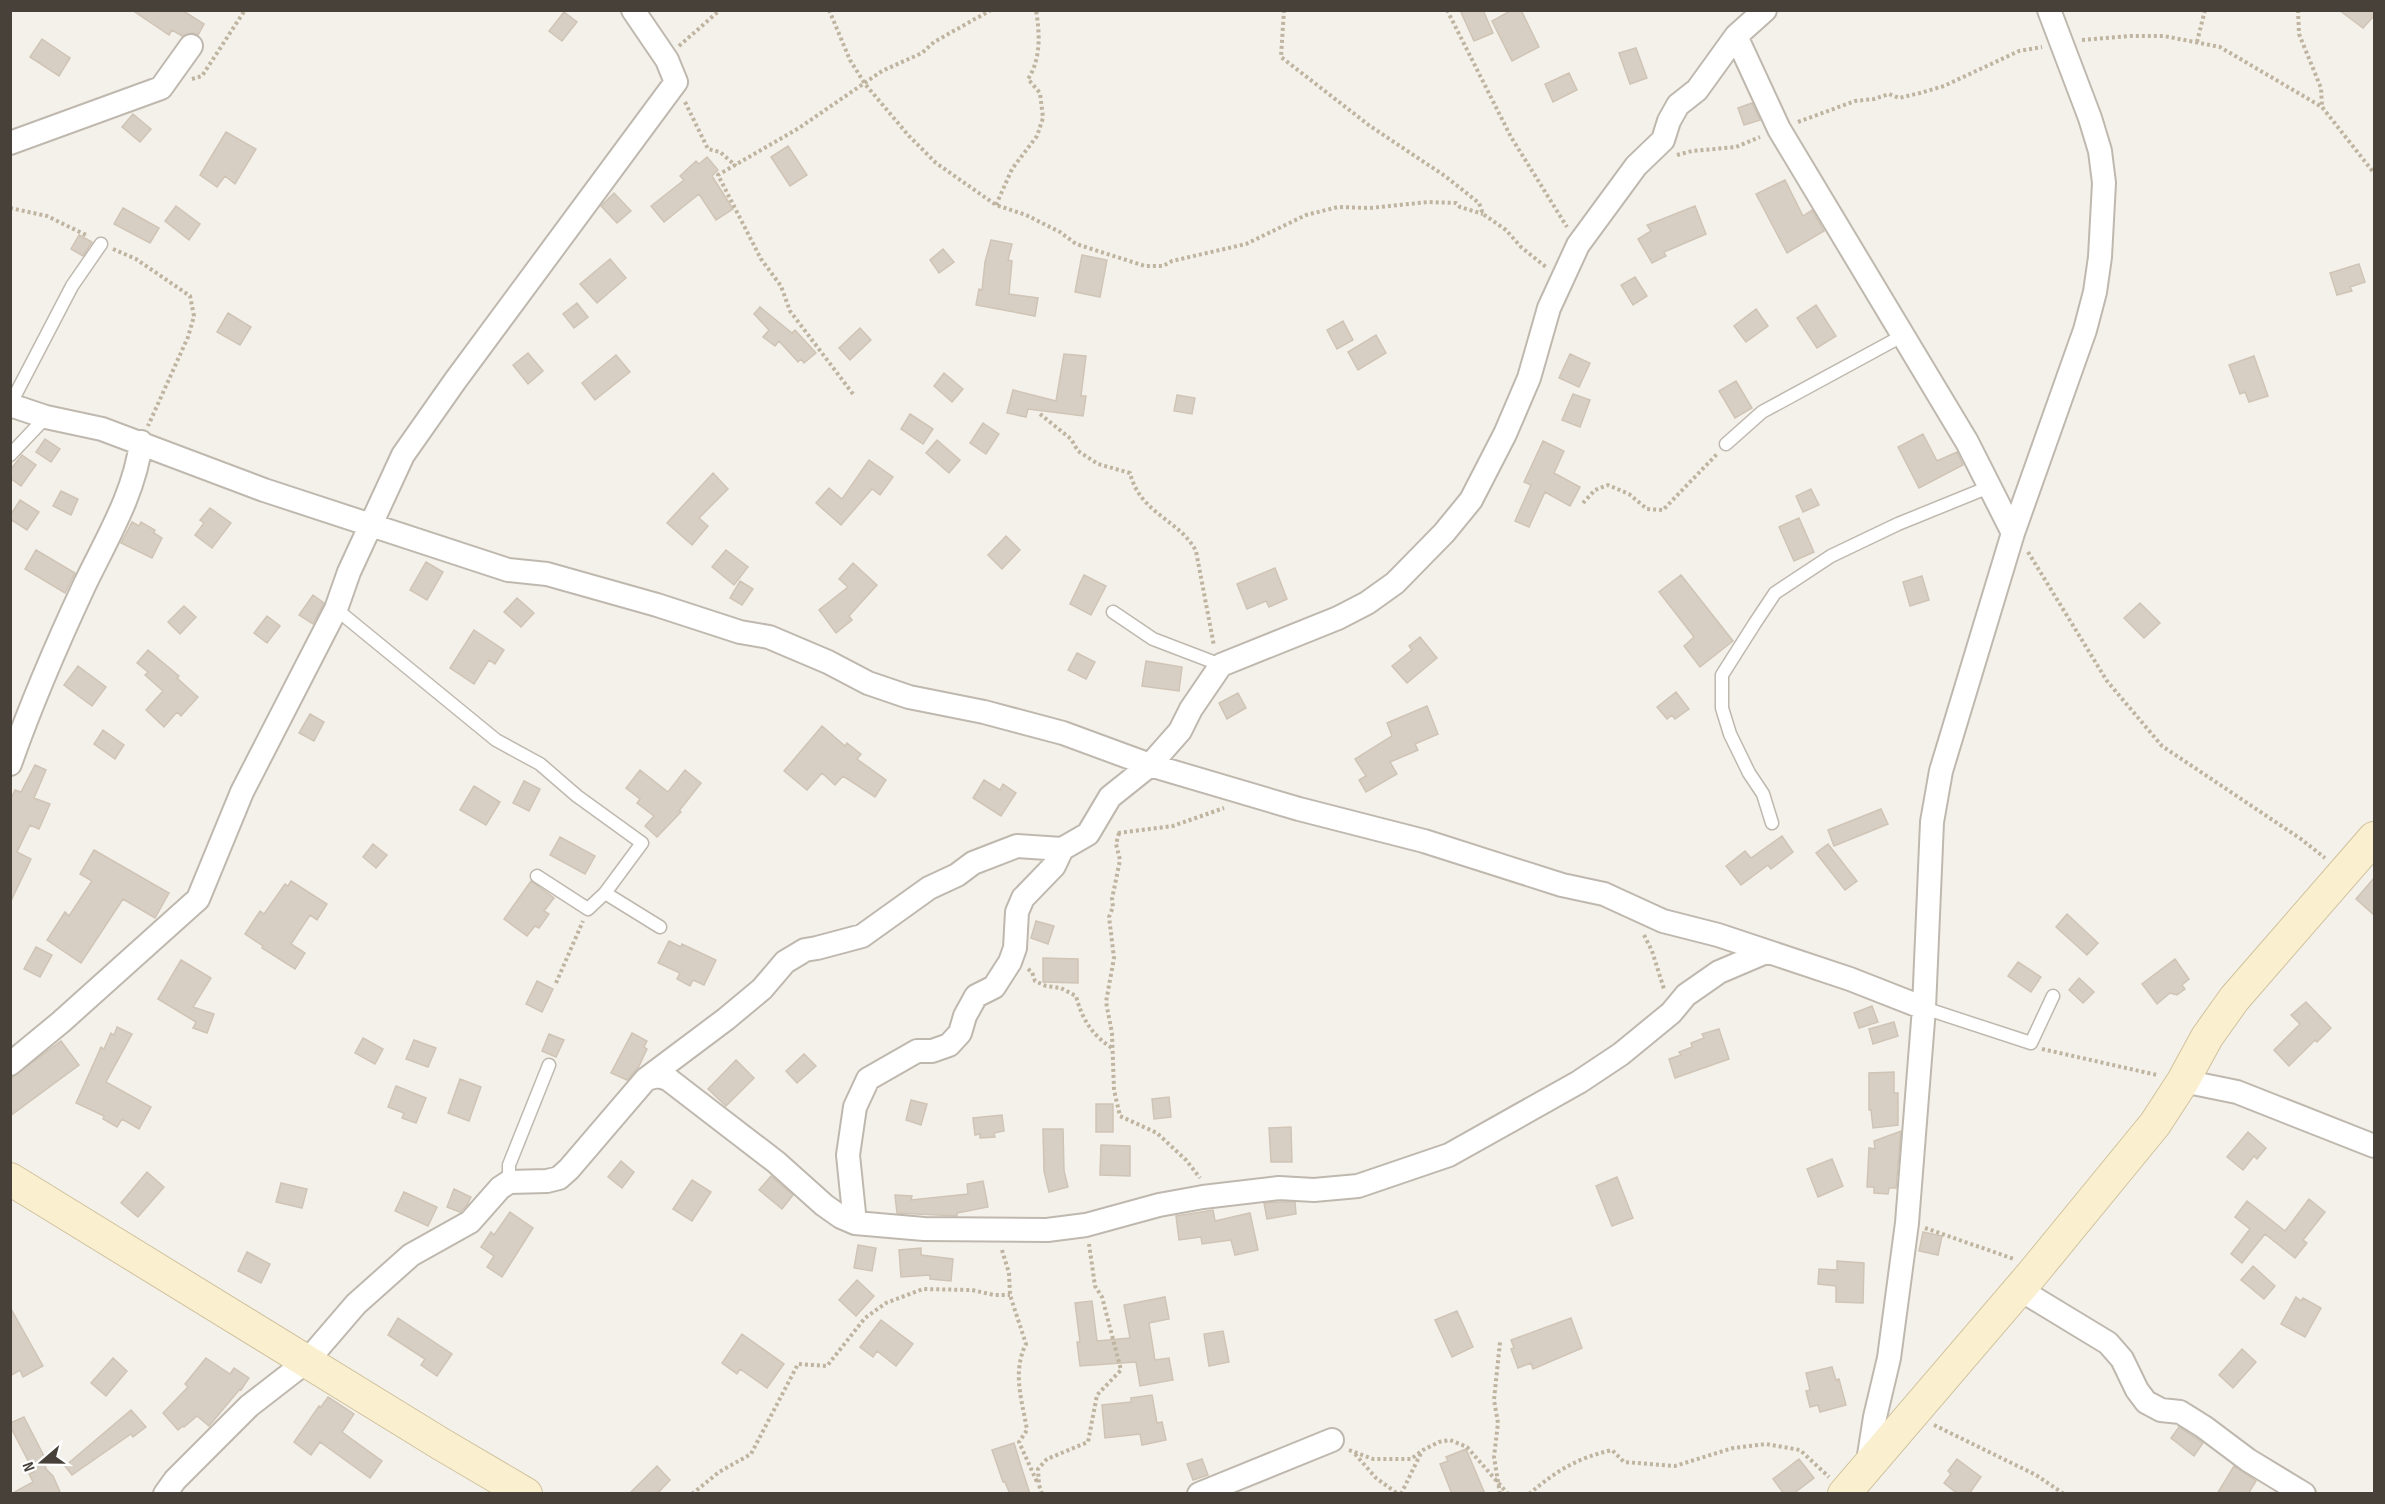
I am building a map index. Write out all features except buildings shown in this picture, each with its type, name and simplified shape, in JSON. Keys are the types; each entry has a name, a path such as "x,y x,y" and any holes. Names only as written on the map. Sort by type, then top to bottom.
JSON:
{"street":[{"path":"10,1064 61,1022 198,899 242,792 336,609 370,524 404,455 448,390 676,82 667,60 633,10"},
{"path":"165,1494 175,1480 249,1406 307,1361 356,1304 380,1281 411,1255 470,1222 500,1188 509,1182 547,1181 559,1178 646,1078 726,1019 762,989 784,962 805,950 862,936 929,888 999,853 1017,846 1062,849 1088,834 1110,797 1150,765 1180,731 1218,664 1367,603 1395,584 1444,533 1471,500 1505,434 1529,378 1550,308 1578,245 1636,166 1663,140 1669,121 1678,105 1697,90 1736,36 1765,10"},
{"path":"1855,1487 1890,1358 1907,1223 1924,1008 1932,822 1941,771 2013,533 2085,330 2095,292 2100,257 2104,183 2100,151 2090,118 2049,10"},
{"path":"1736,36 1779,129 1967,442 2013,533"},
{"path":"10,143 161,88 191,46"},
{"path":"10,405 46,417 102,429 264,490 508,570 547,574 740,633 769,637 828,662 868,684 909,697 984,712 1063,733 1150,765 1299,809 1424,841 1562,885 1604,894 1663,921 1718,935 1850,979 1924,1008"},
{"path":"10,764 68,621 129,491 138,465 141,442"},
{"path":"1855,1487 1912,1414 2026,1281 2155,1124 2183,1081 2207,1037 2234,999 2374,838"},
{"path":"855,1223 849,1155 855,1107 868,1079 917,1051 932,1051 949,1045 960,1033 965,1016 976,996 994,987 1010,962 1015,948 1017,912 1023,898 1054,866 1062,849"},
{"path":"646,1078 658,1076 668,1079 776,1162 825,1205 841,1217 855,1223 924,1229 1047,1230 1086,1225 1159,1205 1203,1197 1279,1188 1314,1190 1358,1186 1449,1155 1579,1082 1622,1054 1671,1013 1686,995 1719,972 1766,952"},
{"path":"2183,1081 2237,1092 2374,1146"},
{"path":"10,1179 526,1494"},
{"path":"2026,1281 2108,1343 2122,1359 2137,1390 2146,1402 2161,1410 2180,1412 2248,1460 2304,1494"},
{"path":"1198,1494 1332,1440"}],"lane":[{"path":"10,405 72,286 100,243"},
{"path":"1726,444 1762,412 1902,336"},
{"path":"10,454 46,417"},
{"path":"1772,823 1763,794 1749,773 1730,734 1722,708 1722,675 1755,623 1775,593 1830,556 1898,524 1989,487"},
{"path":"336,609 496,740 540,764 577,796 642,843 605,893 588,909 537,876"},
{"path":"1113,612 1153,639 1218,664"},
{"path":"605,893 660,927"},
{"path":"1924,1008 2031,1043 2053,996"},
{"path":"509,1182 509,1165 549,1065"}],"path":[{"path":"667,60 681,44 720,10"},
{"path":"829,10 850,60 865,84 909,136 936,163 996,206 1026,215 1060,232 1076,244 1145,266 1163,266 1183,258 1246,244 1305,215 1338,207 1370,208 1428,202 1456,202 1460,207 1483,214 1506,230 1521,246 1563,281"},
{"path":"853,394 790,311 781,286 761,259 718,175 800,128 882,71 922,53 934,42 991,10"},
{"path":"996,206 1012,169 1037,136 1043,118 1040,93 1028,79 1035,69 1040,34 1036,10"},
{"path":"1284,10 1281,57 1370,126 1445,176 1479,203 1483,214"},
{"path":"1446,10 1511,136 1578,245"},
{"path":"2197,42 2205,10"},
{"path":"2298,10 2299,34 2320,88 2322,107"},
{"path":"1636,166 1692,151 1736,147 1855,101 1874,99 1888,94 1899,98 1944,86 2019,51 2130,36 2164,36 2220,47 2322,107 2374,173"},
{"path":"676,82 708,149 720,152 736,165"},
{"path":"10,208 47,216 78,230 136,260 190,297 194,316 188,337 141,442"},
{"path":"1040,414 1071,439 1078,452 1098,464 1130,473 1133,485 1150,508 1190,540 1196,551 1218,664"},
{"path":"1583,503 1595,490 1608,485 1629,494 1647,509 1663,510 1726,444"},
{"path":"2013,533 2033,558 2107,681 2162,746 2301,838 2344,874"},
{"path":"1088,834 1119,833 1173,826 1228,807 1246,792"},
{"path":"1119,833 1116,844 1120,861 1112,899 1113,907 1109,917 1114,958 1106,1002 1112,1033 1114,1090 1120,1116 1157,1133 1186,1160 1202,1182 1203,1197"},
{"path":"556,983 588,909"},
{"path":"1638,911 1642,933 1652,951 1671,1013"},
{"path":"1010,962 1032,972 1035,981 1061,987 1076,996 1081,1014 1096,1038 1112,1049"},
{"path":"2031,1043 2047,1051 2183,1081"},
{"path":"1907,1223 2012,1257 2026,1281"},
{"path":"1038,1485 1038,1469 1047,1459 1088,1442 1097,1395 1121,1370 1102,1297 1095,1286 1086,1225"},
{"path":"996,1231 1010,1273 1010,1295 1026,1344 1019,1357 1017,1375 1027,1430 1019,1442 1042,1494"},
{"path":"692,1494 719,1472 751,1454 798,1364 827,1366 865,1318 886,1303 923,1289 972,1290 994,1295 1010,1295"},
{"path":"1500,1342 1494,1400 1498,1423 1494,1457 1500,1494"},
{"path":"1912,1414 2036,1475 2064,1494"},
{"path":"1332,1440 1353,1452 1373,1459 1410,1459 1439,1442 1450,1440 1467,1447 1508,1494"},
{"path":"1529,1494 1553,1473 1586,1456 1612,1450 1624,1462 1675,1466 1733,1448 1766,1444 1800,1450 1855,1487"},
{"path":"1353,1452 1376,1478 1400,1494 1423,1450"}]}
